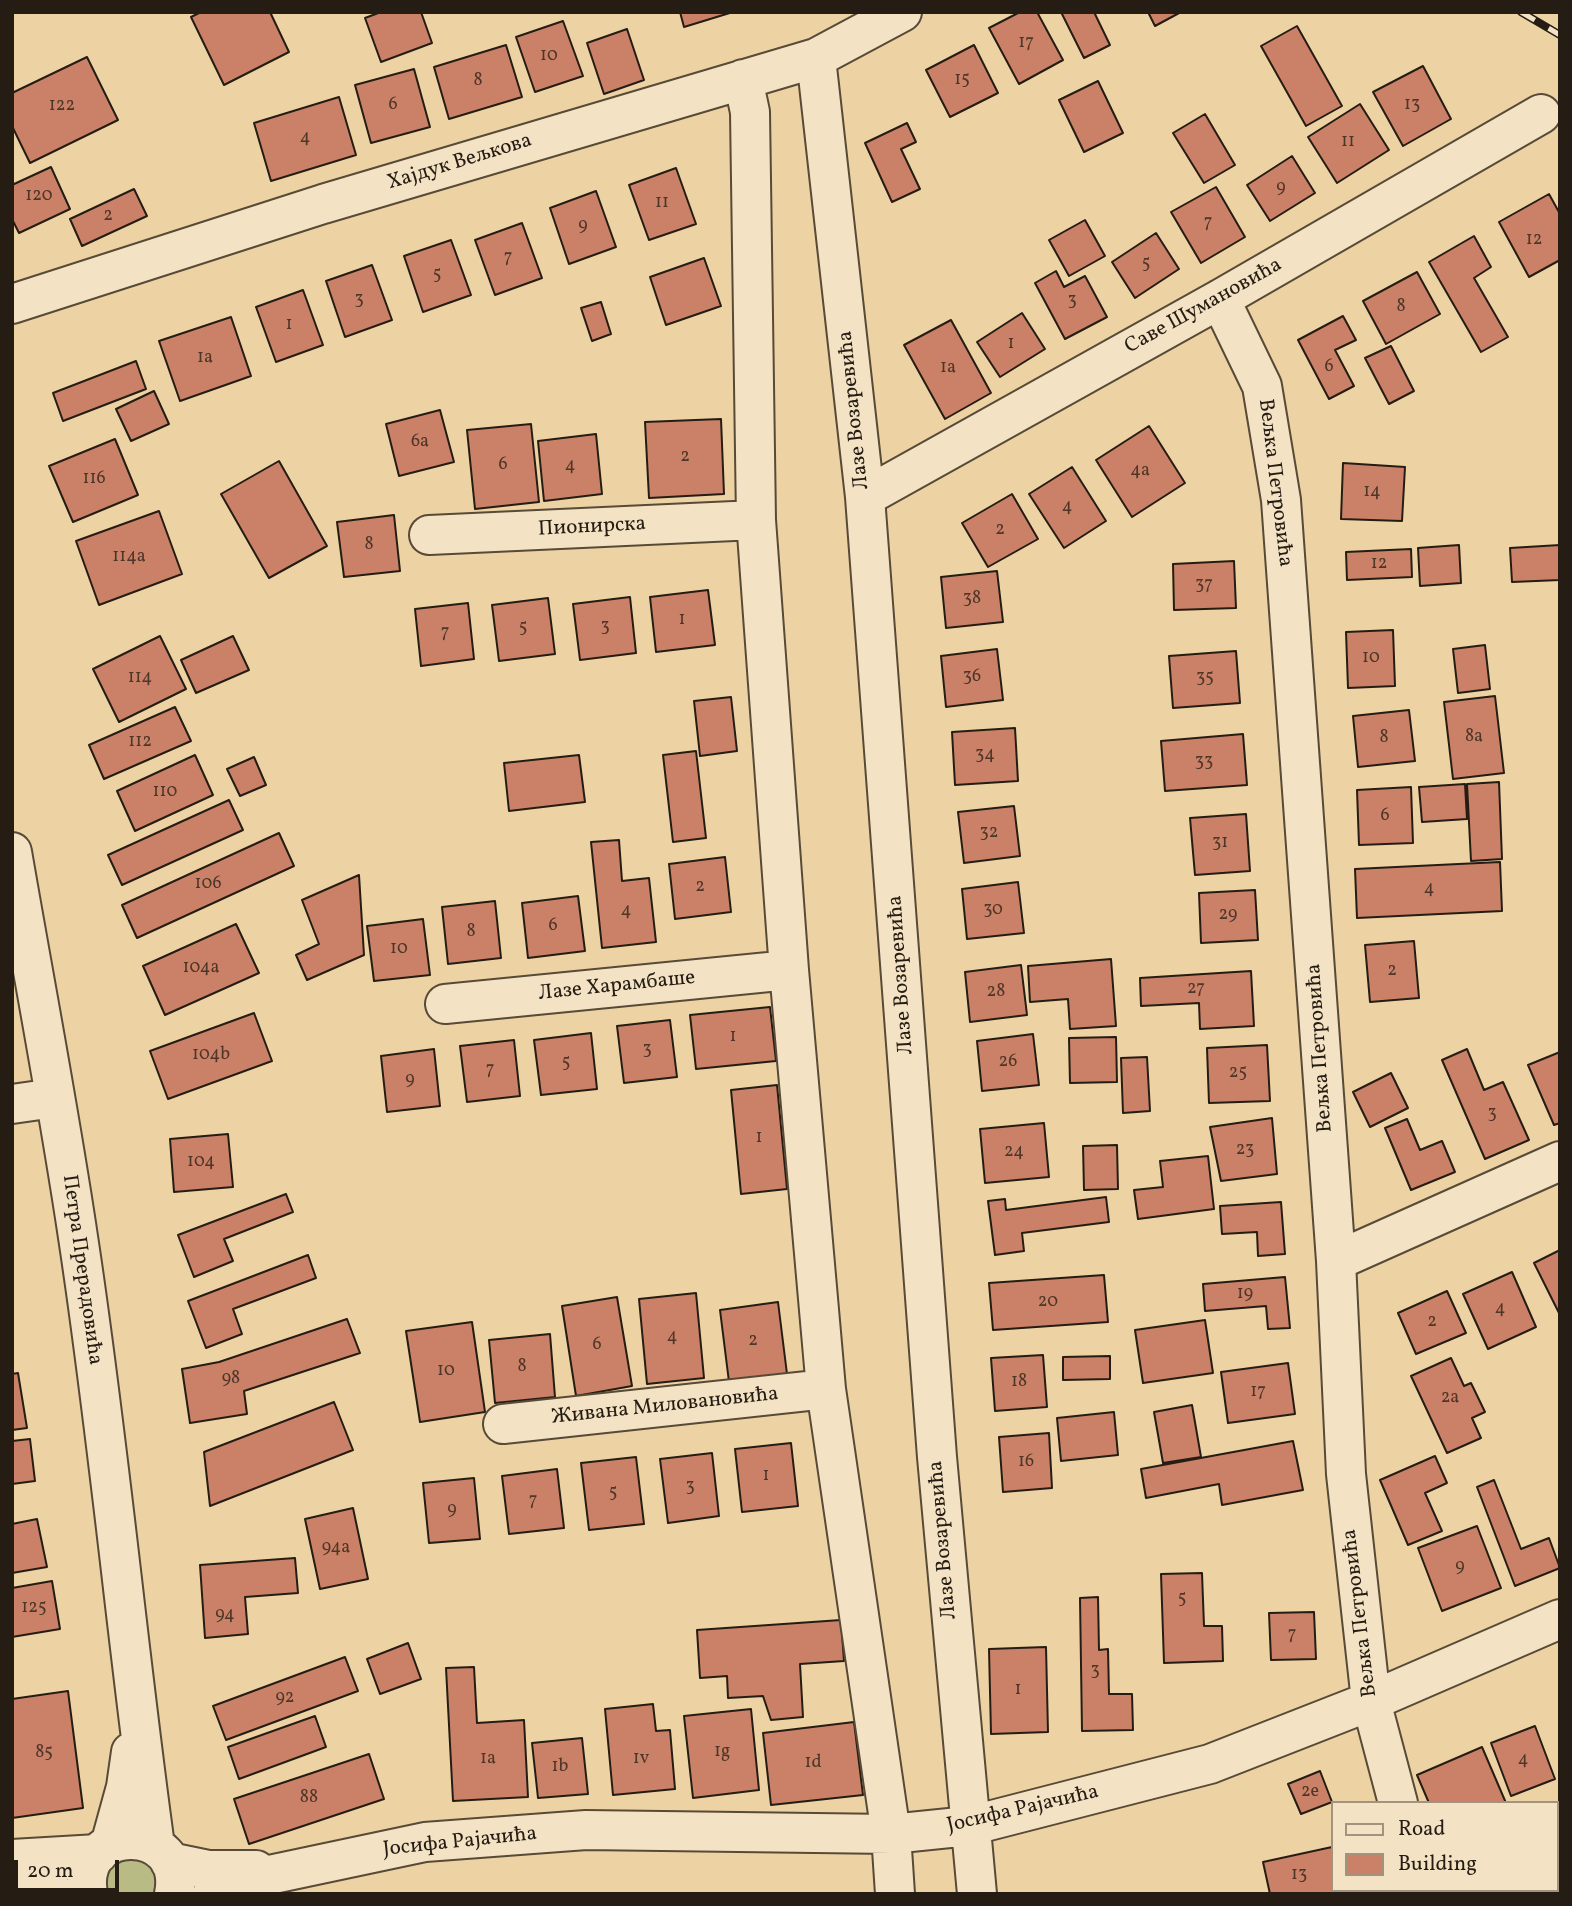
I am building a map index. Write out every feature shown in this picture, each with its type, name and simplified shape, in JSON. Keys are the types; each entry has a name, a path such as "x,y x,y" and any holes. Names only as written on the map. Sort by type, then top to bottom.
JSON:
{"street":[{"name":"Хајдук Вељкова","path":"12,304 323,204 816,58 902,12"},
{"name":"Лазе Возаревића","path":"816,58 865,497 937,1457 976,1894"},
{"path":"743,79 750,112 756,520 789,970 826,1389 891,1834 895,1894"},
{"name":"Саве Шумановића","path":"865,497 1220,299 1541,114"},
{"name":"Вељка Петровића","path":"1220,299 1262,386 1281,500 1336,1261 1346,1474 1371,1701 1397,1801"},
{"name":"Пионирска","path":"429,535 756,520"},
{"name":"Петра Прерадовића","path":"12,852 86,1292 133,1690 166,1867"},
{"name":"Лазе Харамбаше","path":"445,1004 789,970"},
{"path":"12,1104 54,1098"},
{"path":"1336,1261 1560,1161"},
{"name":"Живана Миловановића","path":"503,1424 826,1389"},
{"name":"Јосифа Рајачића","path":"212,1894 269,1875 425,1842 586,1830 891,1834 969,1826 1210,1764 1371,1701 1560,1619"},
{"name":"Петра Прерадовића","path":"88,1894 88,1872 104,1849 126,1787 133,1731 133,1690"},
{"name":"Јосифа Рајачића","path":"12,1859 104,1849 121,1840 132,1839 144,1841 166,1867 250,1871 331,1861"},
{"path":"12,1880 55,1894"}],"green space":[{"path":"126,1858 140,1861 150,1868 155,1880 153,1894 106,1894 107,1870 115,1862"}],"building":[{"path":"201,12 270,12 289,52 224,85 191,17"},
{"path":"381,12 421,12 432,43 381,62 365,18"},
{"path":"680,12 733,12 684,27"},
{"path":"1020,12 1037,12 1063,60 1019,84 989,28"},
{"path":"1061,12 1094,12 1110,45 1084,58"},
{"path":"1148,12 1181,12 1155,26"},
{"path":"563,21 583,76 535,92 516,37"},
{"path":"1297,26 1342,106 1306,126 1261,46"},
{"path":"627,29 644,80 604,94 587,43"},
{"path":"506,45 522,97 449,119 434,67"},
{"path":"974,45 998,93 950,117 926,70"},
{"path":"87,57 118,120 30,163 12,126 12,93"},
{"path":"1423,66 1451,119 1403,146 1373,92"},
{"path":"414,69 430,127 371,143 355,85"},
{"path":"1098,81 1123,133 1084,152 1059,100"},
{"path":"339,97 356,155 271,181 254,123"},
{"path":"1360,104 1389,150 1337,183 1308,137"},
{"path":"1205,114 1235,165 1204,183 1173,133"},
{"path":"907,123 916,142 901,149 920,189 892,202 865,143"},
{"path":"1292,156 1315,193 1270,221 1247,185"},
{"path":"51,167 70,209 19,233 12,219 12,185"},
{"path":"676,168 696,224 649,240 629,185"},
{"path":"1216,187 1245,237 1201,263 1171,212"},
{"path":"134,189 147,216 82,246 70,219"},
{"path":"596,191 616,247 569,264 550,208"},
{"path":"1549,194 1560,214 1560,260 1529,277 1499,222"},
{"path":"1085,220 1105,256 1069,276 1049,240"},
{"path":"522,223 542,278 495,295 475,240"},
{"path":"1156,233 1179,269 1135,298 1112,262"},
{"path":"1474,236 1491,267 1474,278 1508,337 1481,352 1429,262"},
{"path":"451,240 471,295 423,312 404,256"},
{"path":"704,258 721,306 666,325 650,277"},
{"path":"372,265 392,320 345,337 326,281"},
{"path":"1056,271 1064,287 1085,276 1107,317 1065,339 1035,283"},
{"path":"1417,272 1440,314 1386,344 1363,301"},
{"path":"303,290 323,345 276,362 256,307"},
{"path":"601,302 611,334 592,341 581,308"},
{"path":"1022,313 1045,349 1000,377 977,342"},
{"path":"1343,316 1356,340 1335,350 1354,386 1329,399 1298,340"},
{"path":"231,317 251,376 180,401 159,341"},
{"path":"951,320 991,393 945,419 904,345"},
{"path":"1391,346 1414,391 1389,404 1365,358"},
{"path":"136,361 146,389 63,421 53,393"},
{"path":"154,391 169,424 131,441 116,409"},
{"path":"440,410 454,462 399,476 386,424"},
{"path":"721,419 724,494 649,498 645,422"},
{"path":"531,424 539,502 475,509 467,430"},
{"path":"1149,426 1185,483 1132,517 1096,460"},
{"path":"596,434 602,494 544,501 538,441"},
{"path":"115,439 138,495 73,522 49,466"},
{"path":"279,461 327,546 269,578 221,494"},
{"path":"1343,463 1405,467 1402,521 1341,519"},
{"path":"1072,467 1106,521 1064,548 1029,494"},
{"path":"1012,494 1038,539 988,567 962,523"},
{"path":"159,511 182,574 99,605 76,541"},
{"path":"394,515 400,571 344,577 337,522"},
{"path":"1459,545 1461,583 1420,586 1418,548"},
{"path":"1560,545 1560,580 1512,582 1510,548"},
{"path":"1411,549 1412,577 1347,580 1346,552"},
{"path":"1234,561 1236,608 1174,610 1173,564"},
{"path":"997,571 1003,622 946,628 941,577"},
{"path":"708,590 715,645 656,652 650,597"},
{"path":"630,597 636,653 580,660 573,604"},
{"path":"548,598 555,654 499,661 492,605"},
{"path":"468,603 474,659 421,666 415,609"},
{"path":"1393,630 1395,686 1348,688 1346,632"},
{"path":"160,636 186,689 119,722 93,669"},
{"path":"233,636 249,670 196,693 181,660"},
{"path":"1485,645 1490,689 1458,693 1453,649"},
{"path":"997,649 1003,700 946,707 941,656"},
{"path":"1236,651 1240,703 1173,708 1169,656"},
{"path":"1495,696 1504,773 1453,779 1444,702"},
{"path":"731,697 737,751 700,756 694,701"},
{"path":"175,707 191,741 104,779 89,745"},
{"path":"1409,710 1415,761 1358,767 1353,716"},
{"path":"1015,728 1018,781 955,785 952,732"},
{"path":"1243,734 1247,785 1165,791 1161,741"},
{"path":"696,751 706,838 673,842 663,755"},
{"path":"195,755 213,795 135,831 117,791"},
{"path":"579,755 585,802 509,811 504,763"},
{"path":"254,757 266,785 240,796 227,769"},
{"path":"1499,782 1502,859 1471,861 1467,784"},
{"path":"1465,784 1467,819 1422,822 1419,787"},
{"path":"1411,787 1413,843 1359,845 1357,790"},
{"path":"229,800 243,830 122,885 108,855"},
{"path":"1014,806 1020,856 964,863 958,812"},
{"path":"1246,814 1250,871 1195,875 1190,818"},
{"path":"279,833 294,866 137,938 122,905"},
{"path":"619,840 622,881 649,878 656,942 602,948 591,842"},
{"path":"725,857 731,912 675,919 669,864"},
{"path":"1500,862 1502,911 1357,918 1355,869"},
{"path":"359,875 364,955 307,980 296,955 319,944 302,900"},
{"path":"1018,882 1024,933 967,939 962,889"},
{"path":"1255,890 1258,940 1201,943 1199,893"},
{"path":"578,896 585,951 528,958 522,903"},
{"path":"495,901 501,958 448,964 442,907"},
{"path":"423,919 430,975 374,981 367,926"},
{"path":"236,924 259,973 165,1015 143,966"},
{"path":"1414,941 1419,998 1370,1002 1365,945"},
{"path":"1111,959 1116,1026 1070,1029 1068,999 1030,1002 1028,966"},
{"path":"1021,965 1027,1015 970,1022 965,972"},
{"path":"1251,971 1254,1026 1200,1029 1199,1003 1141,1006 1140,978"},
{"path":"770,1007 776,1061 696,1069 690,1015"},
{"path":"254,1013 272,1061 168,1099 150,1051"},
{"path":"670,1020 677,1077 624,1083 617,1026"},
{"path":"591,1033 597,1089 541,1095 534,1040"},
{"path":"1033,1034 1039,1085 982,1091 977,1041"},
{"path":"1116,1037 1117,1082 1070,1083 1069,1038"},
{"path":"514,1040 520,1096 467,1102 460,1046"},
{"path":"1267,1045 1270,1101 1209,1103 1207,1048"},
{"path":"434,1049 440,1106 387,1112 381,1056"},
{"path":"1467,1049 1484,1090 1503,1082 1529,1140 1485,1159 1442,1060"},
{"path":"1560,1052 1560,1123 1554,1125 1528,1065"},
{"path":"1147,1057 1150,1111 1123,1113 1121,1058"},
{"path":"1391,1073 1408,1108 1370,1127 1353,1092"},
{"path":"777,1085 787,1189 741,1194 731,1090"},
{"path":"1272,1118 1277,1174 1221,1181 1210,1127"},
{"path":"1407,1119 1420,1150 1442,1141 1455,1172 1411,1190 1385,1128"},
{"path":"1044,1123 1049,1177 985,1183 980,1129"},
{"path":"228,1134 233,1187 174,1192 170,1139"},
{"path":"1117,1145 1118,1189 1084,1190 1083,1146"},
{"path":"1208,1156 1214,1209 1138,1219 1134,1190 1163,1187 1160,1161"},
{"path":"286,1194 293,1212 224,1239 233,1261 194,1277 178,1235"},
{"path":"1106,1197 1109,1222 1022,1233 1024,1251 995,1255 988,1201 1005,1199 1006,1210"},
{"path":"1281,1202 1285,1254 1258,1256 1257,1232 1222,1234 1220,1206"},
{"path":"1560,1250 1560,1315 1534,1263"},
{"path":"308,1255 316,1278 233,1309 242,1334 206,1348 188,1301"},
{"path":"1512,1272 1536,1327 1488,1349 1463,1294"},
{"path":"1104,1275 1108,1322 993,1330 989,1283"},
{"path":"1285,1277 1290,1328 1268,1329 1266,1306 1205,1311 1203,1284"},
{"path":"1447,1291 1466,1333 1416,1354 1398,1313"},
{"path":"696,1293 704,1378 647,1384 639,1299"},
{"path":"617,1297 632,1386 576,1396 562,1306"},
{"path":"778,1302 787,1374 729,1382 720,1310"},
{"path":"347,1319 360,1353 244,1391 247,1414 190,1423 182,1369 219,1362"},
{"path":"1205,1320 1213,1373 1143,1383 1135,1330"},
{"path":"472,1322 485,1412 420,1422 406,1331"},
{"path":"550,1334 555,1397 495,1403 489,1340"},
{"path":"1043,1355 1047,1407 995,1411 991,1358"},
{"path":"1110,1356 1110,1379 1063,1380 1063,1357"},
{"path":"1451,1358 1464,1386 1471,1383 1485,1412 1472,1418 1481,1438 1447,1453 1411,1376"},
{"path":"1288,1363 1295,1414 1228,1423 1221,1372"},
{"path":"18,1373 27,1428 12,1430 12,1374"},
{"path":"334,1402 353,1450 210,1506 204,1452"},
{"path":"1192,1405 1201,1457 1163,1463 1154,1412"},
{"path":"1114,1412 1118,1455 1061,1461 1057,1418"},
{"path":"1049,1433 1052,1488 1003,1492 999,1437"},
{"path":"30,1439 35,1481 12,1484 12,1441"},
{"path":"1293,1441 1303,1490 1222,1505 1219,1484 1146,1498 1141,1469"},
{"path":"791,1443 798,1506 742,1512 735,1449"},
{"path":"712,1453 719,1516 668,1523 660,1459"},
{"path":"1435,1456 1447,1483 1425,1493 1442,1531 1408,1545 1380,1480"},
{"path":"636,1457 644,1524 589,1530 581,1463"},
{"path":"557,1469 564,1528 509,1534 502,1476"},
{"path":"474,1478 480,1539 429,1543 423,1483"},
{"path":"1494,1480 1521,1549 1549,1538 1560,1568 1515,1586 1477,1487"},
{"path":"353,1508 368,1579 320,1589 305,1519"},
{"path":"37,1519 47,1567 12,1573 12,1524"},
{"path":"1477,1526 1501,1588 1442,1611 1418,1548"},
{"path":"295,1558 298,1593 245,1597 248,1634 205,1638 200,1565"},
{"path":"1202,1573 1204,1626 1222,1626 1223,1661 1164,1663 1161,1574"},
{"path":"52,1581 60,1629 12,1637 12,1588"},
{"path":"1098,1597 1099,1650 1108,1649 1109,1694 1132,1694 1133,1730 1082,1731 1080,1598"},
{"path":"1314,1612 1316,1659 1271,1660 1269,1613"},
{"path":"841,1620 844,1661 800,1664 803,1717 771,1720 763,1696 728,1698 727,1676 700,1678 697,1630"},
{"path":"408,1643 421,1679 380,1694 367,1659"},
{"path":"1046,1647 1048,1732 991,1734 989,1649"},
{"path":"345,1657 358,1691 226,1740 213,1706"},
{"path":"474,1667 477,1723 524,1720 528,1797 453,1801 446,1668"},
{"path":"68,1691 83,1808 12,1818 12,1699"},
{"path":"653,1704 656,1731 670,1730 675,1789 613,1795 605,1709"},
{"path":"751,1709 759,1790 693,1798 684,1716"},
{"path":"315,1716 326,1747 239,1779 228,1747"},
{"path":"854,1722 863,1795 771,1805 763,1733"},
{"path":"1535,1726 1555,1779 1511,1796 1491,1743"},
{"path":"582,1738 588,1794 538,1798 532,1743"},
{"path":"1482,1747 1505,1801 1428,1801 1417,1775"},
{"path":"369,1754 384,1799 249,1844 234,1799"},
{"path":"1320,1771 1332,1801 1301,1814 1288,1784"},
{"path":"1330,1847 1330,1892 1346,1894 1270,1894 1263,1862"},
{"path":"1550,1892 1551,1894 1468,1894"}],"railway":[{"path":"1521,12 1560,35"}]}
